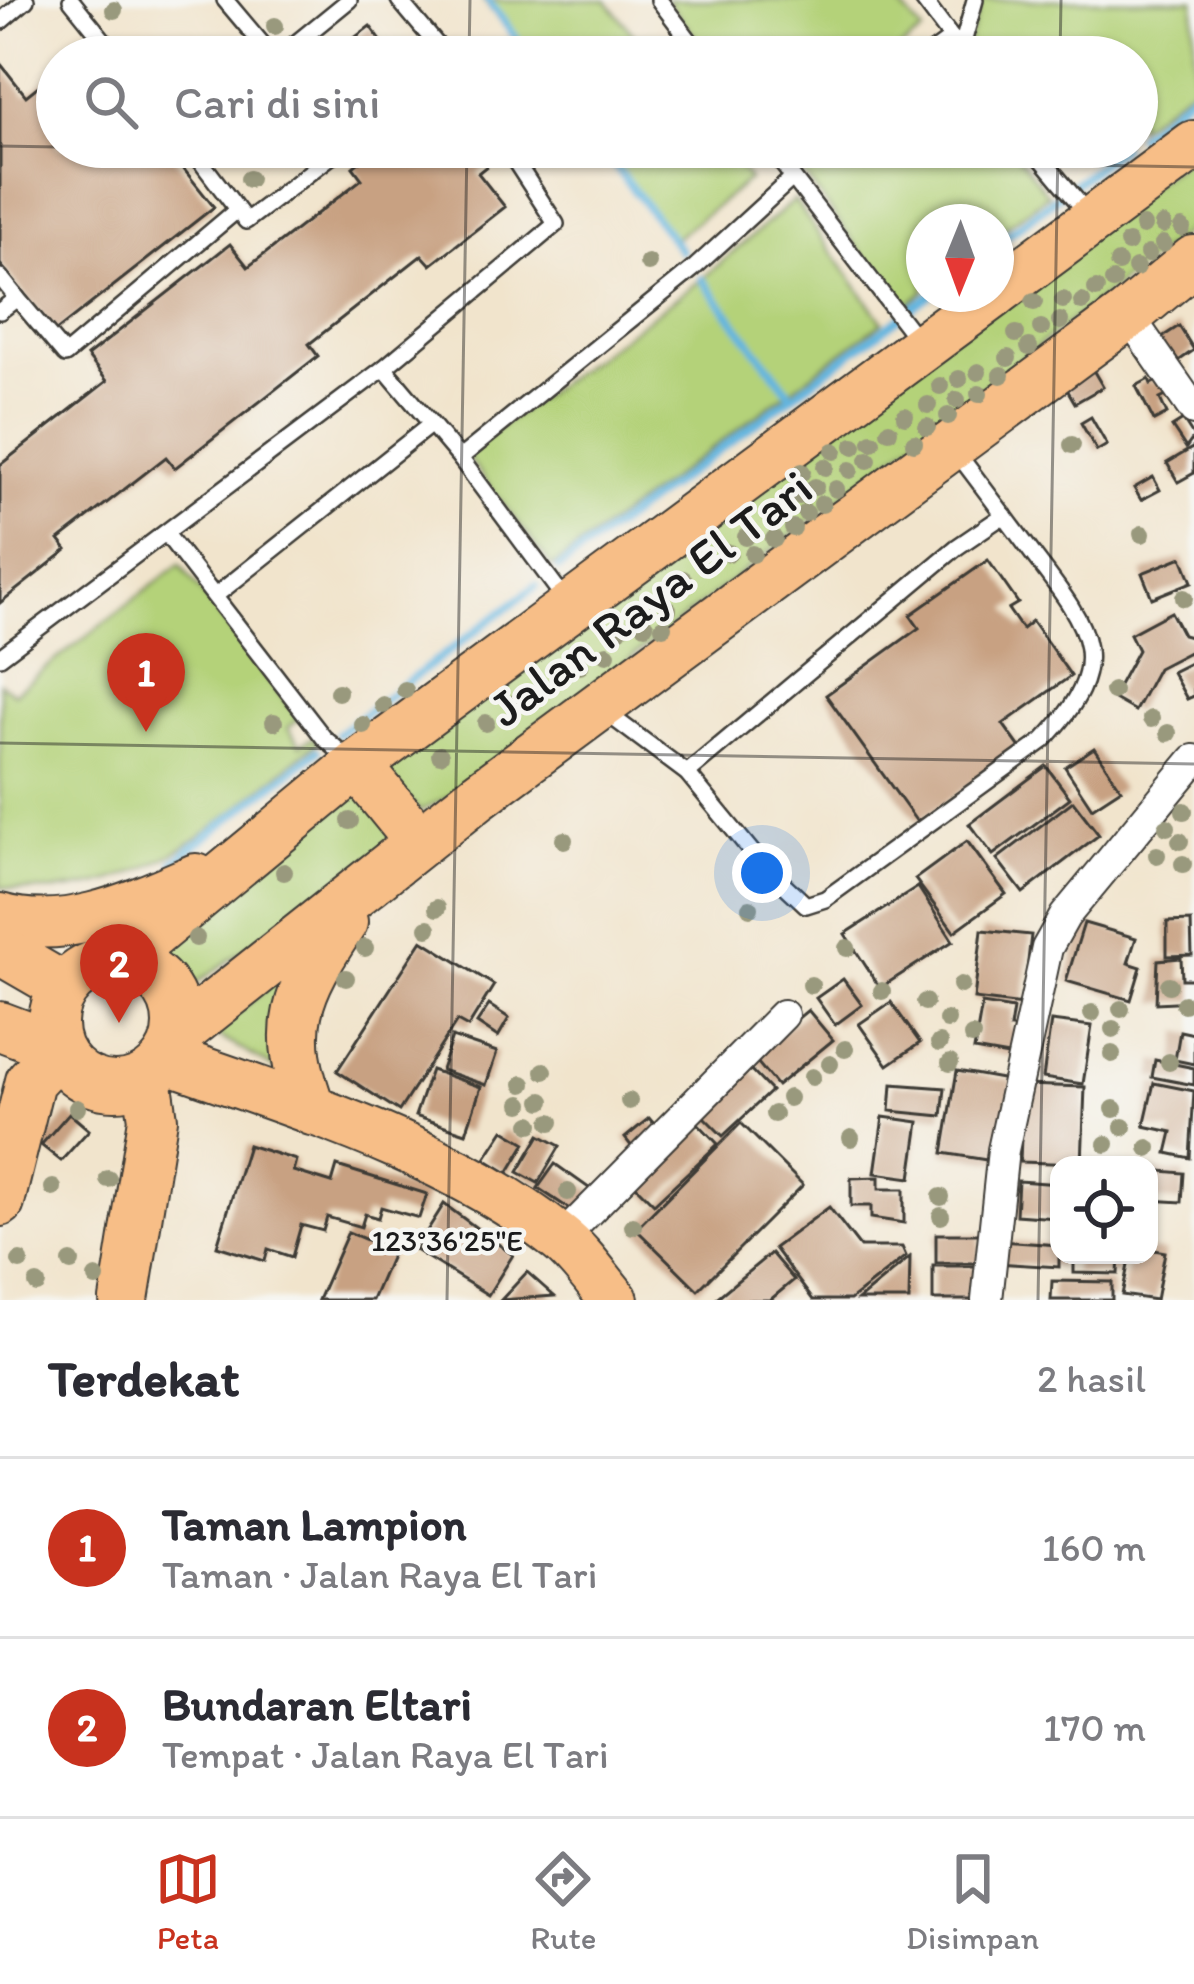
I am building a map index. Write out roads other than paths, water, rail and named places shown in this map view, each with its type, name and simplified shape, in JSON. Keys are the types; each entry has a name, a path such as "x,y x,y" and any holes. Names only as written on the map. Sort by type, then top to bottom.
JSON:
{"main road":[{"name":"Jalan Raya El Tari","path":"1014,278 1194,145"},
{"name":"Jalan Raya El Tari","path":"164,1057 419,842 1128,315 1194,260"},
{"name":"Jalan Raya El Tari","path":"120,961 232,863 357,765 970,312"},
{"path":"357,765 419,842"},
{"path":"0,918 34,925 77,922 232,863"},
{"path":"311,1111 291,1042 297,1003 316,963 374,879"},
{"path":"0,950 64,987"},
{"path":"124,1300 174,1000 153,973 120,961 99,963 64,987 52,1016 57,1049 68,1065 97,1084 114,1087 164,1057"},
{"path":"0,1026 57,1049"},
{"path":"0,1202 30,1082 57,1049"},
{"path":"164,1057 311,1111 452,1172 561,1239 614,1300"}],"street":[{"path":"1128,315 1194,410"},
{"path":"987,1300 1003,1150 1047,948 1065,916 1186,771"},
{"path":"561,1239 783,1016"}],"lane":[{"path":"0,22 26,0"},
{"path":"225,0 257,36"},
{"path":"303,36 349,0"},
{"path":"399,0 429,36"},
{"path":"659,0 686,36"},
{"path":"923,0 951,36"},
{"path":"964,36 975,0"},
{"path":"81,4 103,36"},
{"path":"206,168 246,221 315,168"},
{"path":"0,657 384,368 556,224 520,168"},
{"path":"785,168 923,348"},
{"path":"1051,168 1093,218"},
{"path":"460,458 693,269 791,179"},
{"path":"0,278 64,355 237,210"},
{"path":"0,310 17,298"},
{"path":"384,368 460,458 570,606"},
{"path":"214,596 430,425"},
{"path":"599,707 687,773 771,874 806,905 825,899 1043,741 1068,715 1080,692 1088,644 1082,619 952,446"},
{"path":"687,773 957,548 1004,515"},
{"path":"167,535 324,738 357,765"}],"waterway":[{"path":"487,0 515,36"},
{"path":"1158,119 1194,91"},
{"path":"616,168 681,251"},
{"path":"1014,230 1095,168"},
{"path":"702,279 792,396"},
{"path":"559,568 907,312"},
{"path":"338,734 536,586"},
{"path":"174,862 317,751"}],"place":[{"name":"Taman Lampion","path":"146,732"},
{"name":"Bundaran Eltari","path":"119,1023"}]}
